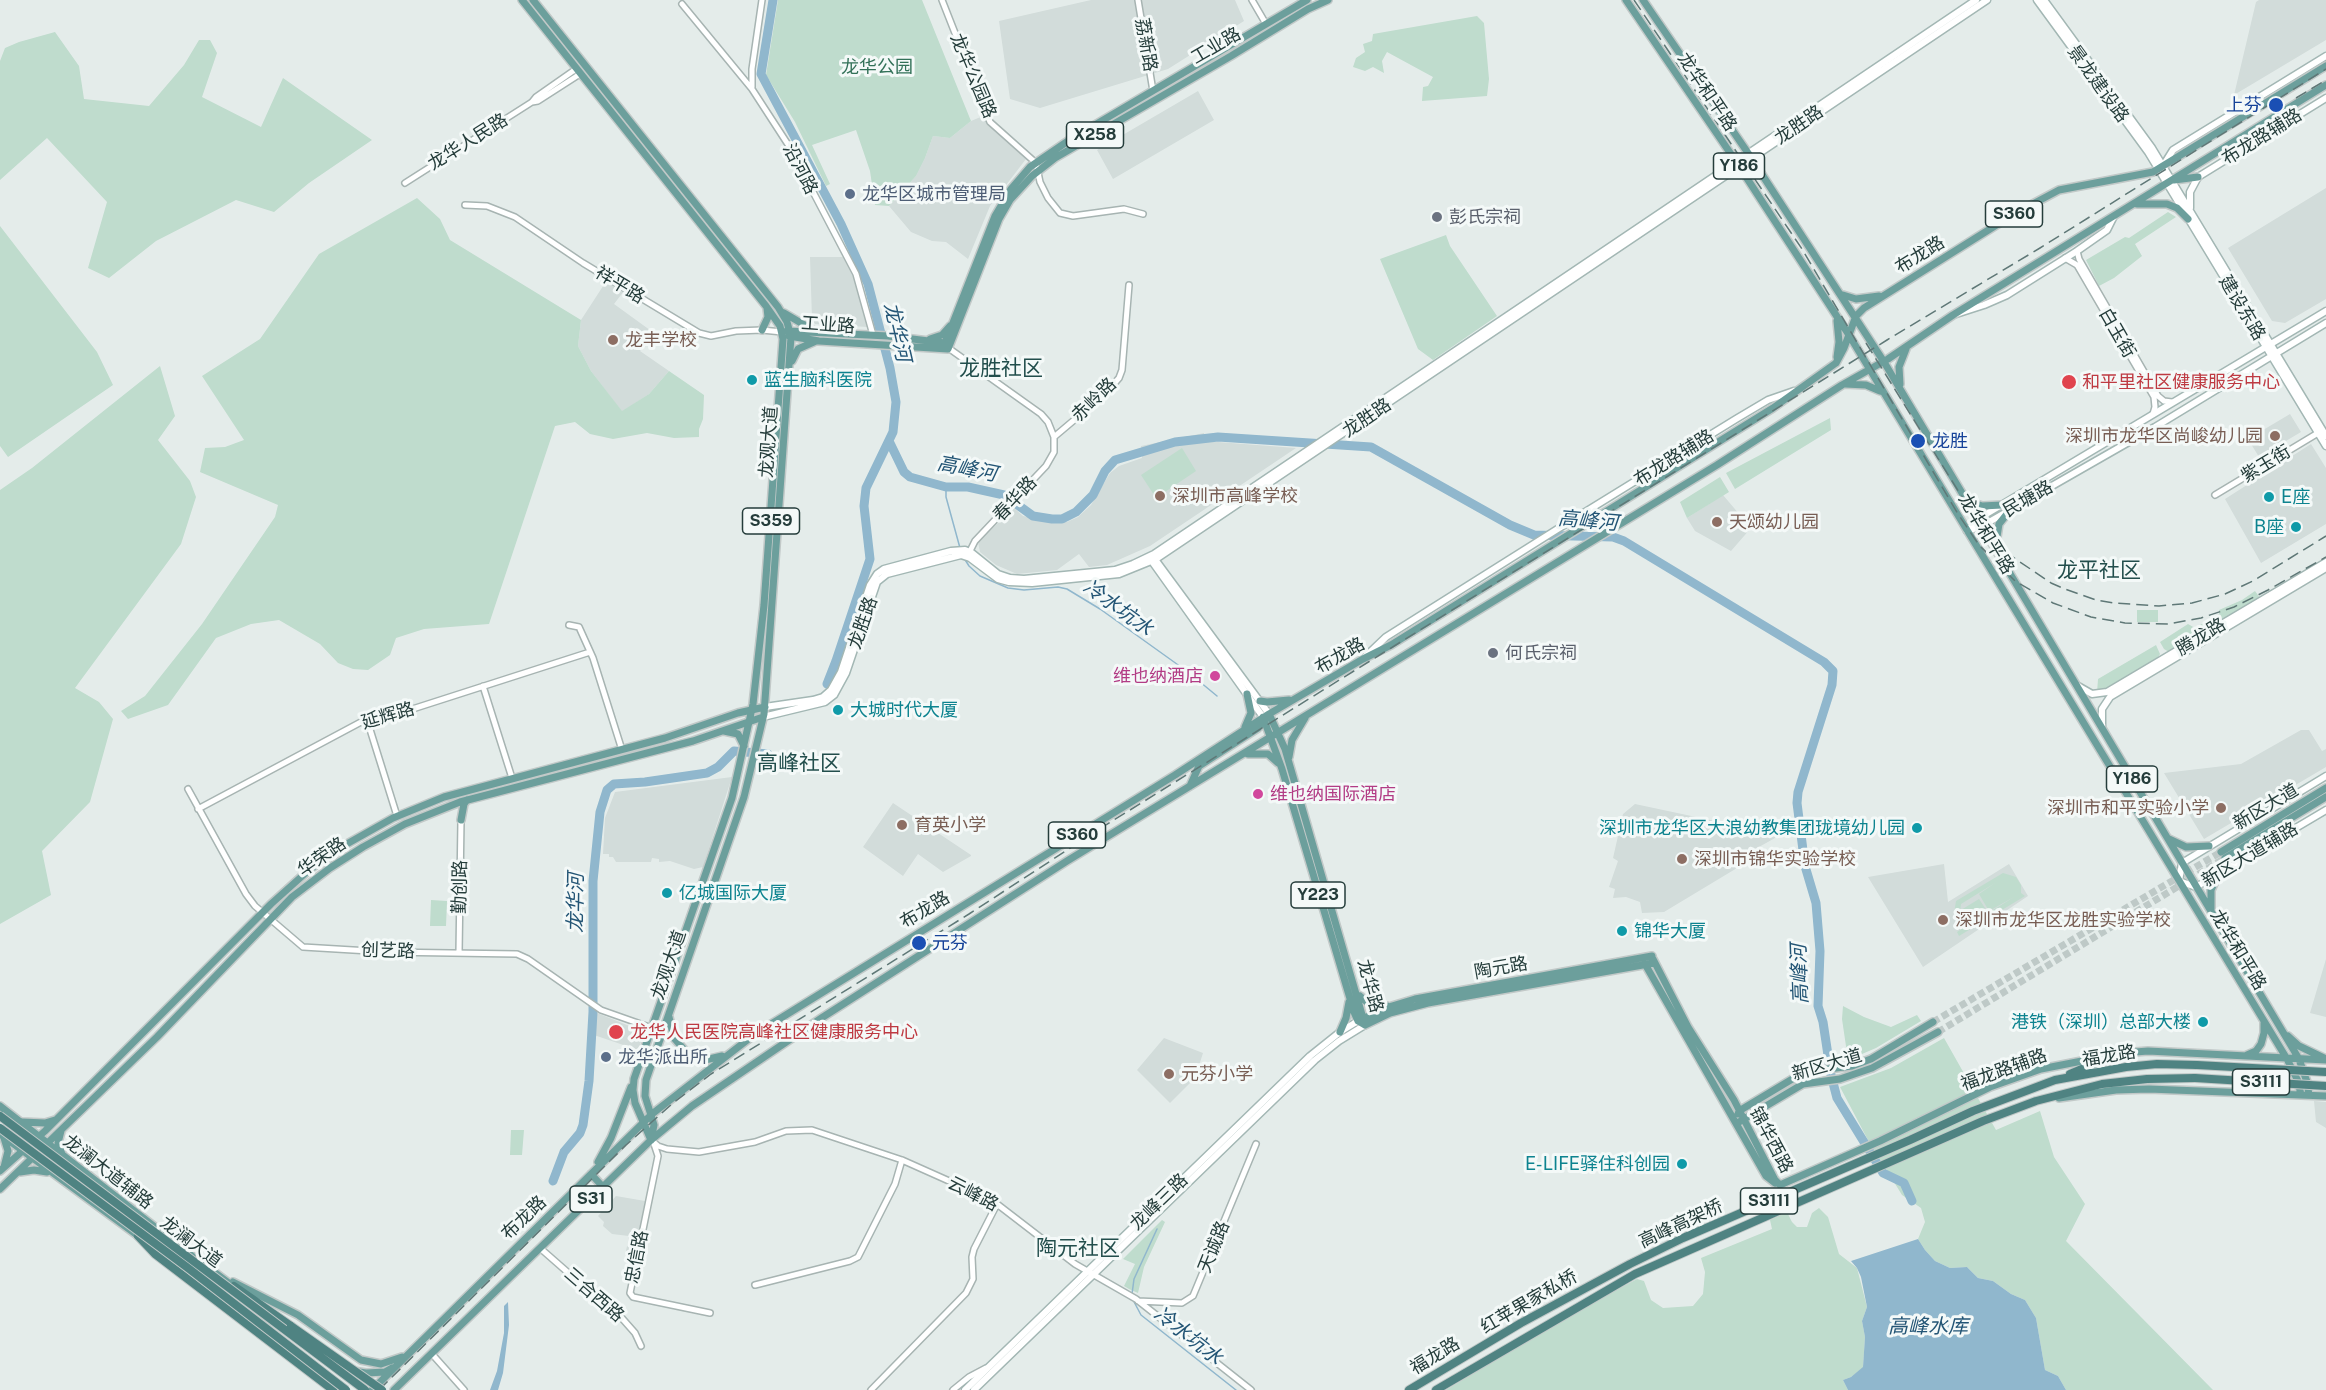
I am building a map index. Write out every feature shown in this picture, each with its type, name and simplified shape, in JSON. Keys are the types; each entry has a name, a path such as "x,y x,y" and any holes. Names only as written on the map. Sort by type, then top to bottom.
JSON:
{"highway":[{"path":"2055,1080 2115,1055"},
{"name":"福龙路","path":"1910,1140 1983,1106 2055,1080 2126,1067 2157,1064 2197,1065 2326,1072"},
{"name":"福龙路","path":"1914,1151 2036,1101 2080,1089 2124,1081 2195,1078 2326,1086"},
{"name":"龙澜大道","path":"0,1116 365,1390"},
{"name":"龙澜大道","path":"1,1132 188,1268 347,1390"},
{"name":"高峰高架桥","path":"1596,1281 1683,1238 1910,1140"},
{"name":"高峰高架桥","path":"1602,1291 1635,1274 1914,1151"},
{"path":"138,1236 155,1254 195,1277 333,1390"},
{"name":"红苹果家私桥","path":"1477,1348 1596,1281"},
{"path":"234,1286 382,1390"},
{"name":"红苹果家私桥","path":"1484,1360 1602,1291"},
{"name":"福龙路","path":"1409,1390 1477,1348"},
{"name":"福龙路","path":"1436,1390 1484,1360"}],"main road":[{"name":"龙观大道","path":"522,0 778,307 791,334 765,707 740,809 669,1009 645,1084 645,1099 652,1114 654,1129 651,1140"},
{"name":"龙观大道","path":"533,0 581,68 777,320 782,332 783,347 767,573 752,710 742,760 708,871 634,1079 633,1096 651,1140"},
{"name":"工业路","path":"947,346 952,321 1002,200 1020,177 1071,139 1307,0"},
{"name":"工业路","path":"947,346 999,219 1017,191 1038,171 1055,158 1308,9 1328,0"},
{"name":"龙华和平路","path":"1626,0 1849,335 2287,1059 2305,1095"},
{"name":"龙华和平路","path":"1643,0 1841,293 1884,362 2299,1059 2307,1082 2305,1095"},
{"name":"龙胜路","path":"765,707 813,700 826,695 831,690 841,672 870,585 880,571 963,553 998,574 1024,579 1115,570 1153,559 1334,440 1976,0"},
{"name":"龙胜路","path":"1749,155 1987,0"},
{"name":"景龙建设路","path":"2037,0 2160,168"},
{"name":"景龙建设路","path":"2044,0 2160,168"},
{"name":"布龙路辅路","path":"2160,168 2173,150 2326,56"},
{"name":"布龙路","path":"1856,316 1864,308 2014,214 2059,190 2148,173 2160,168 2326,66"},
{"name":"S360","path":"1842,385 1884,362 1953,315 2326,85"},
{"name":"布龙路辅路","path":"2198,177 2326,98"},
{"name":"龙胜路","path":"1153,559 1650,217 1737,164"},
{"name":"建设东路","path":"2160,168 2274,355 2326,446"},
{"path":"2169,182 2198,177"},
{"path":"2131,205 2167,204 2190,215 2190,192 2198,177"},
{"path":"1953,315 2007,295 2107,230 2114,216"},
{"path":"1841,293 1856,299 1885,295"},
{"path":"762,330 768,317 766,306"},
{"path":"778,307 796,321 819,332"},
{"name":"民塘路","path":"1980,523 2002,505 2326,311"},
{"path":"1835,316 1839,334 1836,363"},
{"path":"1836,363 1856,316"},
{"path":"924,340 942,335 952,321"},
{"name":"民塘路","path":"1967,531 2011,509 2163,422 2326,323"},
{"name":"工业路","path":"782,332 819,341 947,346"},
{"name":"工业路","path":"791,334 819,332 888,336 924,340 947,346"},
{"path":"790,369 798,349 806,344 819,341"},
{"path":"1902,392 1899,367 1903,353 1909,346"},
{"name":"建设东路","path":"2274,355 2326,436"},
{"name":"S360","path":"1794,391 1836,363"},
{"name":"布龙路","path":"394,1390 651,1140 692,1106 823,1017 1067,861 1612,529 1842,385"},
{"path":"1842,385 1866,385 1885,395"},
{"name":"布龙路辅路","path":"1363,659 1386,637 1556,530 1768,400 1794,391"},
{"name":"布龙路","path":"371,1390 643,1122 755,1034 1241,732 1363,659 1391,645 1773,408 1794,391"},
{"path":"1966,500 1982,506 2002,505"},
{"path":"1999,555 1996,545 1999,524 2011,509"},
{"name":"龙胜路","path":"763,717 825,702 834,696 847,671 875,587 883,576 963,553"},
{"name":"龙华路","path":"1153,559 1247,694 1279,732 1356,989 1362,1021"},
{"name":"龙华路","path":"1153,559 1260,701 1349,997 1362,1021"},
{"name":"腾龙路","path":"2074,682 2092,694 2107,692 2326,562"},
{"name":"腾龙路","path":"2103,730 2102,709 2110,697 2326,568"},
{"path":"1241,732 1251,713 1247,694"},
{"path":"1260,701 1295,699"},
{"name":"华荣路","path":"1,1170 57,1119 263,911 310,869 345,845 397,816 444,797 622,750 765,707"},
{"path":"1289,766 1292,740 1309,714"},
{"name":"华荣路","path":"0,1189 157,1037 292,897 344,858 391,831 444,808 693,741 763,717"},
{"path":"1190,786 1194,772 1199,766 1258,728 1266,717"},
{"path":"689,730 693,741"},
{"path":"722,731 736,733 745,742"},
{"path":"1243,755 1268,754 1281,767"},
{"path":"1182,770 1194,772"},
{"name":"新区大道辅路","path":"2326,776 2182,863 2179,881 2196,887 2326,810"},
{"name":"新区大道","path":"2326,788 2223,855 2326,797"},
{"path":"461,820 464,804 468,800"},
{"path":"444,808 456,812 461,820"},
{"path":"2165,835 2171,841 2186,848 2209,846"},
{"path":"2212,914 2211,890 2220,873"},
{"path":"1645,964 1653,960"},
{"name":"陶元路","path":"1362,1021 1392,1006 1479,987 1653,960"},
{"name":"锦华西路","path":"1653,960 1688,1027 1739,1111"},
{"name":"陶元路","path":"1362,1021 1428,1003 1645,964"},
{"name":"锦华西路","path":"1645,964 1739,1121 1766,1176 1773,1183 1780,1185"},
{"path":"1356,989 1361,999 1370,1005 1392,1006"},
{"path":"1340,1032 1347,1018 1349,997"},
{"path":"669,1009 672,1033 684,1050 696,1058 705,1060 725,1056"},
{"path":"2241,1056 2251,1054 2258,1047 2264,1033 2263,1020"},
{"name":"龙峰三路","path":"1090,1273 1310,1056 1340,1032 1362,1021"},
{"name":"龙峰三路","path":"965,1390 1315,1060 1362,1021"},
{"name":"新区大道","path":"1739,1111 1799,1076 1820,1070 1852,1066 1881,1054 1933,1022"},
{"path":"2279,1027 2299,1046 2326,1060"},
{"name":"新区大道","path":"1739,1121 1803,1084 1840,1079 1884,1063 1938,1032"},
{"name":"福龙路辅路","path":"1780,1185 1880,1141 1972,1095 2041,1069 2115,1055 2159,1052 2326,1060"},
{"path":"603,1187 591,1174 611,1138 634,1079"},
{"path":"2036,1101 2148,1089 2326,1096"},
{"path":"1763,1096 1768,1104"},
{"name":"龙澜大道辅路","path":"0,1106 63,1157 371,1390"},
{"path":"1739,1111 1739,1121"},
{"path":"1,1170 8,1151 1,1132 11,1128 13,1121 10,1115"},
{"path":"19,1121 45,1123 57,1119"},
{"path":"15,1174 34,1170 52,1173 52,1161 63,1157 58,1143 62,1129"},
{"name":"龙澜大道辅路","path":"1,1132 22,1151 138,1236"},
{"path":"205,1265 195,1277 207,1281 347,1390"},
{"path":"207,1281 214,1272 295,1314 361,1360 375,1364 389,1363 412,1351"},
{"name":"龙峰三路","path":"974,1390 1038,1323"},
{"path":"335,1365 354,1372 372,1373 385,1372 397,1365"},
{"path":"401,1390 406,1378"},
{"path":"333,1379 340,1390"}],"street":[{"path":"752,89 752,69 762,0"},
{"name":"龙华公园路","path":"943,0 990,122 1036,163"},
{"name":"荔新路","path":"1138,0 1154,91"},
{"path":"1252,0 1266,24"},
{"name":"沿河路","path":"682,4 752,89 789,146 856,274 875,335"},
{"name":"龙华人民路","path":"405,183 581,68"},
{"path":"1036,163 1046,193 1062,214 1080,216 1124,209 1143,214"},
{"name":"祥平路","path":"465,205 487,206 515,217 583,262 699,333 711,336 736,331 782,332"},
{"name":"白玉街","path":"2077,251 2079,260 2158,396 2164,401 2174,402"},
{"name":"白玉街","path":"2065,258 2077,266 2154,397 2155,406 2152,415"},
{"name":"赤岭路","path":"1054,437 1105,394 1119,378 1122,370 1130,285"},
{"path":"947,346 1041,414 1048,422 1054,437"},
{"name":"紫玉街","path":"2215,495 2318,433"},
{"name":"春华路","path":"963,553 1012,504 1051,459 1054,452 1054,437"},
{"path":"569,625 579,627 590,652 622,750"},
{"name":"延辉路","path":"198,809 354,725 368,723 590,652"},
{"path":"483,686 512,778"},
{"path":"368,723 397,816"},
{"name":"创艺路","path":"188,789 246,894 307,948 523,956 586,1001 652,1028"},
{"name":"勤创路","path":"459,953 461,820"},
{"name":"云峰路","path":"651,1140 667,1149 699,1152 755,1142 786,1131 812,1130 902,1160 997,1204 1090,1273 1134,1298 1251,1390"},
{"name":"忠信路","path":"651,1140 657,1149 658,1156 631,1295 710,1313"},
{"name":"天诚路","path":"1134,1298 1182,1303 1193,1296 1256,1144"},
{"path":"755,1284 850,1261 858,1257 895,1184 902,1160"},
{"path":"872,1390 966,1293 973,1279 974,1249 997,1204"},
{"name":"三合西路","path":"540,1248 581,1284 586,1292 620,1316 641,1346"},
{"path":"432,1354 464,1390"},
{"path":"953,1390 969,1377 988,1368"}],"shaded area":[{"path":"1091,0 1235,0 1244,21 1168,69 1040,108 1010,99 999,21"},
{"path":"2259,0 2326,0 2326,40 2234,95 2256,2"},
{"path":"1198,91 1214,120 1113,179 1097,150"},
{"path":"983,116 987,123 1026,159 990,206 968,259 946,242 932,241 911,232 889,206 916,176 933,136 950,138 971,121"},
{"path":"2326,188 2326,299 2285,323 2272,321 2228,248"},
{"path":"810,257 843,257 857,285 868,327 815,324 812,319"},
{"name":"龙丰学校","path":"607,280 624,291 614,304 654,333 640,351 669,371 649,394 622,412 591,371 578,346 581,320"},
{"name":"深圳市龙华区尚峻幼儿园","path":"2290,414 2301,432 2259,457 2248,439"},
{"name":"深圳市高峰学校","path":"1204,433 1205,441 1296,448 1150,546 1107,565 1089,567 1079,554 1057,570 1017,574 996,565 980,552 978,542 1014,508 1023,516 1052,522 1067,522 1078,517 1091,505 1110,473 1119,466 1142,458 1141,446"},
{"path":"2311,444 2326,468 2326,524 2261,563 2225,499"},
{"name":"天颂幼儿园","path":"1723,495 1751,528 1731,551 1695,531 1687,518"},
{"name":"深圳市和平实验小学","path":"2301,730 2309,730 2322,751 2326,749 2326,767 2204,839 2164,773 2241,764"},
{"path":"732,777 703,867 694,869 670,861 659,862 659,859 652,858 651,862 616,862 613,857 609,857 609,854 603,854 605,818 615,792"},
{"name":"育英小学","path":"893,803 971,856 943,872 918,854 903,876 863,847"},
{"name":"深圳市锦华实验学校","path":"1635,804 1776,834 1775,838 1750,852 1747,862 1664,912 1642,913 1640,902 1626,897 1613,898 1615,889 1609,887 1618,861 1613,858 1623,814"},
{"name":"深圳市龙华区龙胜实验学校","path":"1944,864 1948,902 2009,864 2028,896 1923,967 1868,877"},
{"path":"2326,959 2326,1017 2310,1013"},
{"name":"龙华人民医院高峰社区健康服务中心","path":"597,1013 637,1029 641,1042 638,1050 594,1035"},
{"name":"元芬小学","path":"1164,1038 1203,1053 1195,1078 1170,1103 1137,1070"},
{"path":"2314,1101 2326,1102 2326,1128 2316,1122"},
{"path":"616,1196 645,1201 635,1257 625,1256 629,1236 612,1234 603,1226 604,1222 598,1216"}],"green space":[{"name":"龙华公园","path":"778,0 922,0 971,121 950,138 933,136 916,176 889,206 875,205 870,171 856,130 812,145 830,184 826,186 795,122 766,75"},
{"path":"1477,16 1484,23 1489,79 1487,96 1422,101 1423,87 1428,86 1433,77 1387,52 1382,61 1384,73 1373,67 1365,71 1353,67 1356,58 1365,52 1363,44 1372,41 1373,34"},
{"path":"55,32 79,66 84,99 149,106 184,65 199,40 210,40 217,53 202,97 261,127 283,78 372,140 309,183 274,212 236,200 156,241 109,278 88,268 107,202 47,138 0,180 0,61 5,48"},
{"path":"417,198 440,219 450,240 581,320 578,346 591,371 622,411 649,394 669,371 704,395 703,419 699,437 674,438 647,433 613,439 590,434 575,422 555,426 489,624 424,629 396,638 390,655 368,670 353,669 338,663 320,644 279,620 251,624 216,638 168,705 128,719 121,711 145,696 202,624 275,517 278,505 200,472 205,448 225,447 244,440 202,376 260,339 319,254"},
{"path":"2168,212 2176,217 2135,244 2142,256 2114,278 2099,286 2086,260 2125,237 2129,238"},
{"path":"0,226 97,352 113,385 8,457 0,446"},
{"path":"1446,235 1450,246 1497,316 1433,360 1418,349 1380,259"},
{"path":"160,366 175,416 158,440 190,481 196,497 181,544 75,688 99,702 113,719 90,802 42,851 51,895 0,924 0,490 32,468"},
{"path":"1830,418 1831,430 1735,489 1726,473"},
{"path":"1182,448 1196,471 1156,498 1141,475"},
{"path":"1720,477 1729,492 1687,518 1680,502"},
{"path":"2255,591 2260,598 2169,652 2164,649 2160,642 2188,624 2195,628 2219,614 2219,610 2242,600"},
{"path":"2137,610 2158,610 2158,622 2137,622"},
{"path":"2156,645 2160,654 2157,659 2097,693 2098,679"},
{"path":"2003,873 2016,877 2021,885 2021,893 2025,896 1959,936 1957,932 1966,926 1958,922 1954,914 1956,901","holes":["1995,883 1979,894 1989,911 2014,897 1977,920 1971,922 1964,920 1960,912 1961,904"]},
{"path":"1979,899 1985,908 1966,919 1961,910"},
{"path":"431,900 447,901 446,926 430,926"},
{"path":"1843,1006 1891,1027 1917,1015 1921,1021 1876,1048 1855,1057 1847,1053 1842,1019"},
{"path":"1944,1038 1996,1130 2040,1111 2054,1157 2085,1204 2066,1241 2213,1390 2066,1390 2058,1376 2045,1370 2036,1318 2025,1300 2011,1294 1993,1281 1978,1278 1967,1267 1950,1268 1935,1261 1925,1250 1918,1239 1925,1222 1921,1208 1902,1195 1868,1140 1840,1087 1891,1068"},
{"path":"511,1130 524,1130 522,1155 510,1155"},
{"path":"1819,1208 1828,1217 1839,1254 1857,1268 1867,1307 1862,1321 1865,1337 1863,1368 1843,1380 1848,1390 1446,1390 1573,1313 1637,1279 1644,1281 1651,1300 1663,1308 1693,1306 1703,1294 1705,1272 1701,1258 1772,1229 1770,1220 1787,1212 1797,1227 1807,1227 1812,1213"},
{"path":"1162,1220 1165,1222 1144,1267 1138,1293 1124,1286 1135,1264 1123,1259"}],"water":[{"name":"高峰水库","path":"1918,1239 1935,1261 1950,1268 1967,1267 1978,1278 1993,1281 2011,1294 2025,1300 2036,1318 2045,1370 2058,1376 2066,1390 1848,1390 1843,1380 1851,1377 1863,1367 1865,1337 1862,1321 1867,1307 1861,1277 1851,1261"},
{"path":"508,1302 509,1325 503,1373 498,1390 490,1390 497,1371 504,1333 504,1306"}],"waterway":[{"name":"龙华河","path":"773,0 761,74 841,224 868,284 890,368 896,402 893,432 866,488 864,506 870,559 827,684"},
{"name":"高峰河","path":"889,441 904,472 910,477 946,487 968,487 1004,495 1033,516 1052,519 1062,519 1076,512 1093,495 1105,471 1115,460 1175,442 1218,437 1371,447 1510,525 1534,535 1613,537 1624,541 1824,662 1833,671 1832,685 1798,792 1797,803 1805,866 1816,903 1820,951 1818,1006 1837,1098 1883,1173 1904,1183 1912,1201"},
{"name":"冷水坑水","path":"946,487 946,497 960,548"},
{"name":"冷水坑水","path":"964,558 980,576 1008,588 1024,590 1058,587 1067,589 1100,609 1188,672 1217,696"},
{"name":"龙华河","path":"553,1181 564,1152 580,1133 583,1125 589,1081 593,1012 593,881 600,812 607,790 614,784 707,773 718,767 734,751 768,754"},
{"name":"冷水坑水","path":"1132,1294 1134,1279 1157,1229"},
{"name":"冷水坑水","path":"1132,1298 1141,1315 1236,1390"}],"tunnel":[{"path":"1933,1022 2221,852"},
{"path":"1938,1032 2225,858"}],"railway":[{"path":"1634,0 1802,249 1958,514 1979,545 2015,581 2053,603 2091,617 2125,623 2168,624 2201,618 2234,607 2326,557"},
{"path":"379,1390 626,1145 673,1103 711,1074 969,914 1101,828 2326,69"},
{"path":"2296,98 2326,80"},
{"path":"1866,343 1982,529 1998,547 2051,583 2065,589 2096,600 2114,603 2159,606 2192,603 2225,594 2253,581 2326,536"}],"place":[{"name":"上芬","path":"2276,105"},
{"name":"龙华区城市管理局","path":"850,194"},
{"name":"彭氏宗祠","path":"1437,217"},
{"name":"龙丰学校","path":"613,340"},
{"name":"蓝生脑科医院","path":"752,380"},
{"name":"和平里社区健康服务中心","path":"2069,382"},
{"name":"深圳市龙华区尚峻幼儿园","path":"2275,436"},
{"name":"龙胜","path":"1918,441"},
{"name":"深圳市高峰学校","path":"1160,496"},
{"name":"E座","path":"2269,497"},
{"name":"天颂幼儿园","path":"1717,522"},
{"name":"B座","path":"2296,527"},
{"name":"何氏宗祠","path":"1493,653"},
{"name":"维也纳酒店","path":"1215,676"},
{"name":"大城时代大厦","path":"838,710"},
{"name":"维也纳国际酒店","path":"1258,794"},
{"name":"深圳市和平实验小学","path":"2221,808"},
{"name":"育英小学","path":"902,825"},
{"name":"深圳市龙华区大浪幼教集团珑境幼儿园","path":"1917,828"},
{"name":"深圳市锦华实验学校","path":"1682,859"},
{"name":"亿城国际大厦","path":"667,893"},
{"name":"深圳市龙华区龙胜实验学校","path":"1943,920"},
{"name":"锦华大厦","path":"1622,931"},
{"name":"元芬","path":"919,943"},
{"name":"港铁（深圳）总部大楼","path":"2203,1022"},
{"name":"龙华人民医院高峰社区健康服务中心","path":"616,1032"},
{"name":"龙华派出所","path":"606,1057"},
{"name":"元芬小学","path":"1169,1074"},
{"name":"E-LIFE驿住科创园","path":"1682,1164"}],"district":[{"name":"龙胜社区","path":"1001,369"},
{"name":"龙平社区","path":"2099,571"},
{"name":"高峰社区","path":"799,764"},
{"name":"陶元社区","path":"1078,1249"}]}
